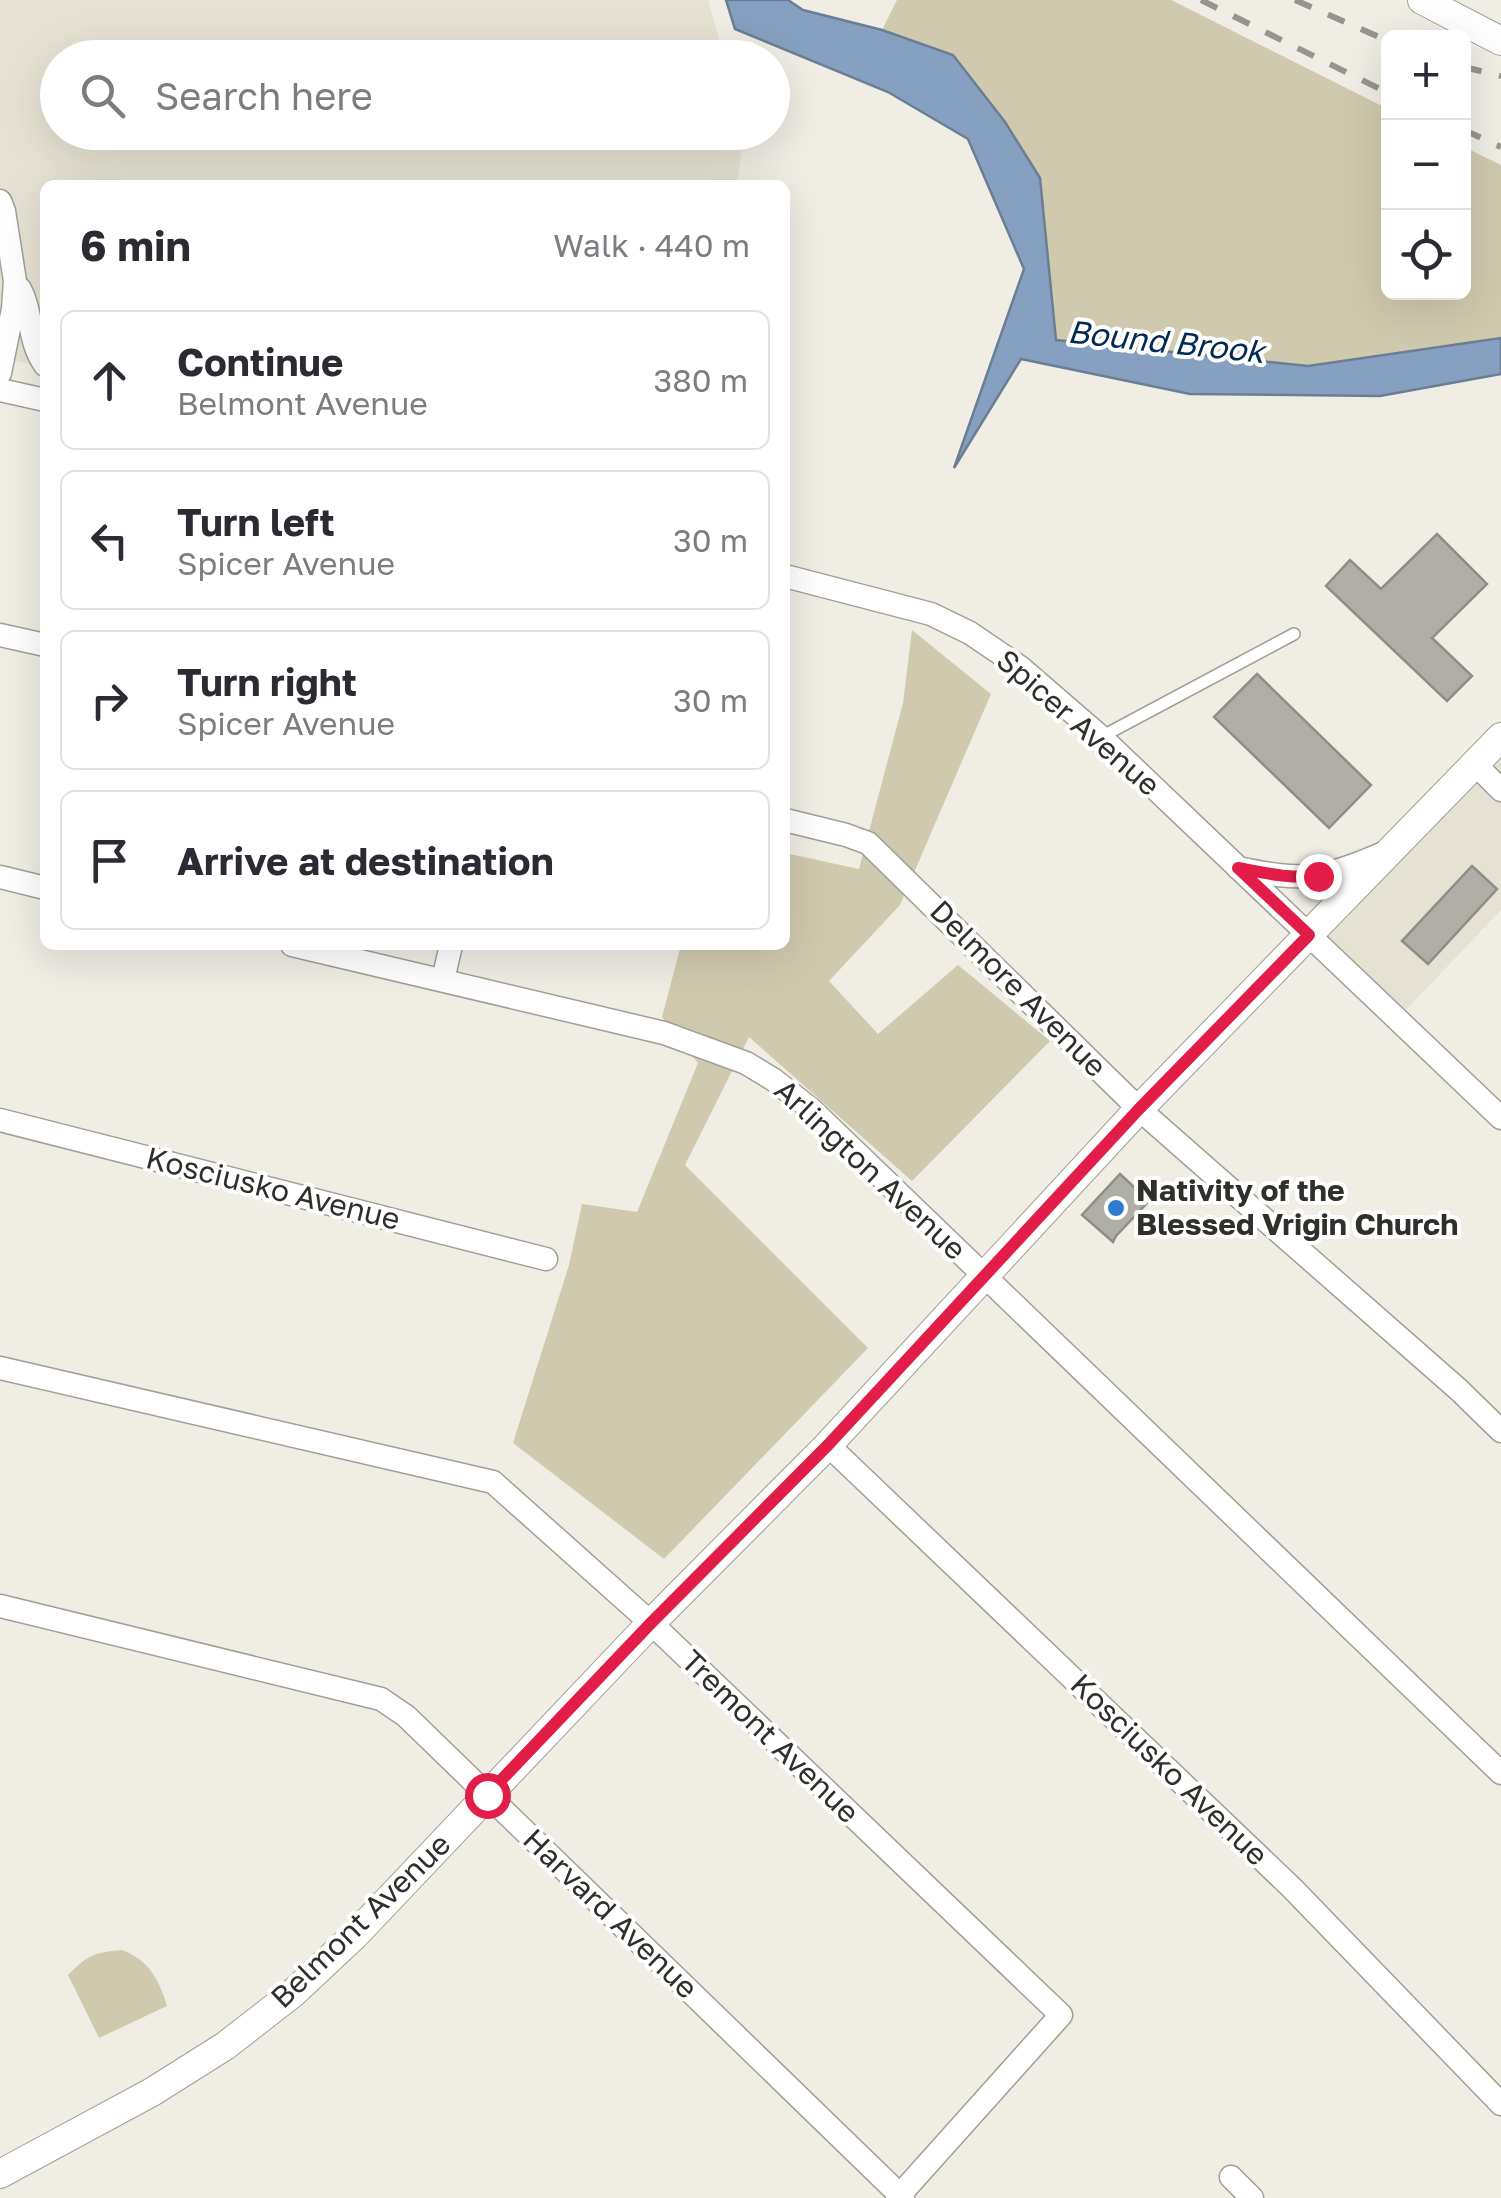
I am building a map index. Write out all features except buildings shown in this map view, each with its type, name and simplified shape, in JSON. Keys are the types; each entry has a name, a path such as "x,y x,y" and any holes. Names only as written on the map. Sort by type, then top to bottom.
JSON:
{"street":[{"path":"1422,0 1495,34"},
{"path":"0,202 15,281 0,373"},
{"path":"15,281 26,300 32,338 40,355"},
{"path":"0,390 40,399"},
{"name":"Spicer Avenue","path":"790,577 932,614 1020,667 1101,737 1501,1118"},
{"path":"0,634 40,644"},
{"name":"Belmont Avenue","path":"0,2174 152,2092 225,2046 292,1994 354,1935 651,1623 828,1445 1139,1109 1501,737"},
{"path":"1475,764 1501,790"},
{"name":"Delmore Avenue","path":"790,821 868,843 1139,1109 1501,1431"},
{"path":"1238,868 1275,876 1318,876 1394,849"},
{"path":"0,877 40,887"},
{"name":"Arlington Avenue","path":"314,950 664,1034 746,1064 774,1080 812,1110 1500,1772"},
{"path":"444,980 450,950"},
{"name":"Kosciusko Avenue","path":"0,1120 546,1259"},
{"name":"Tremont Avenue","path":"0,1368 492,1482 651,1623 1061,2015 900,2197"},
{"name":"Kosciusko Avenue","path":"828,1445 1292,1888 1501,2104"},
{"name":"Harvard Avenue","path":"0,1606 381,1699 406,1716 900,2197"},
{"path":"1230,2177 1252,2198"}],"lane":[{"path":"1101,737 1294,634"}],"shaded area":[{"path":"0,0 708,0 719,40 40,40 40,150 742,150 738,180 40,180 40,367 0,357"},
{"path":"897,0 1171,0 1381,105 1381,300 1471,300 1471,150 1501,165 1501,338 1308,366 1056,340 1040,178 953,55 882,30"},
{"path":"912,630 991,694 900,905 829,981 878,1034 958,965 1050,1041 912,1181 749,1037 685,1165 868,1348 664,1559 513,1443 569,1265 582,1204 637,1212 698,1063 662,1017 680,950 790,950 790,854 859,869 903,703"},
{"path":"1501,752 1501,910 1398,1018 1319,941"},
{"path":"122,1950 152,1972 167,2006 99,2038 68,1975 92,1956"}],"water":[{"path":"726,0 788,0 803,10 882,30 953,55 1005,122 1040,178 1056,340 1308,366 1501,338 1501,374 1380,396 1190,394 1021,359 954,468 1024,269 968,139 888,92 790,52 790,40 762,40 735,29"}],"railway":[{"path":"1201,0 1381,90"},
{"path":"1295,0 1381,38"},
{"path":"1471,69 1501,76"},
{"path":"1471,133 1501,147"}],"place":[{"name":"Nativity of the Blessed Vrigin Church","path":"1116,1208"}],"route":[{"path":"487,1795 828,1445 1139,1109 1309,935 1238,868 1275,876 1318,876"}],"water label":[{"name":"Bound Brook","path":"1166,342"}]}
